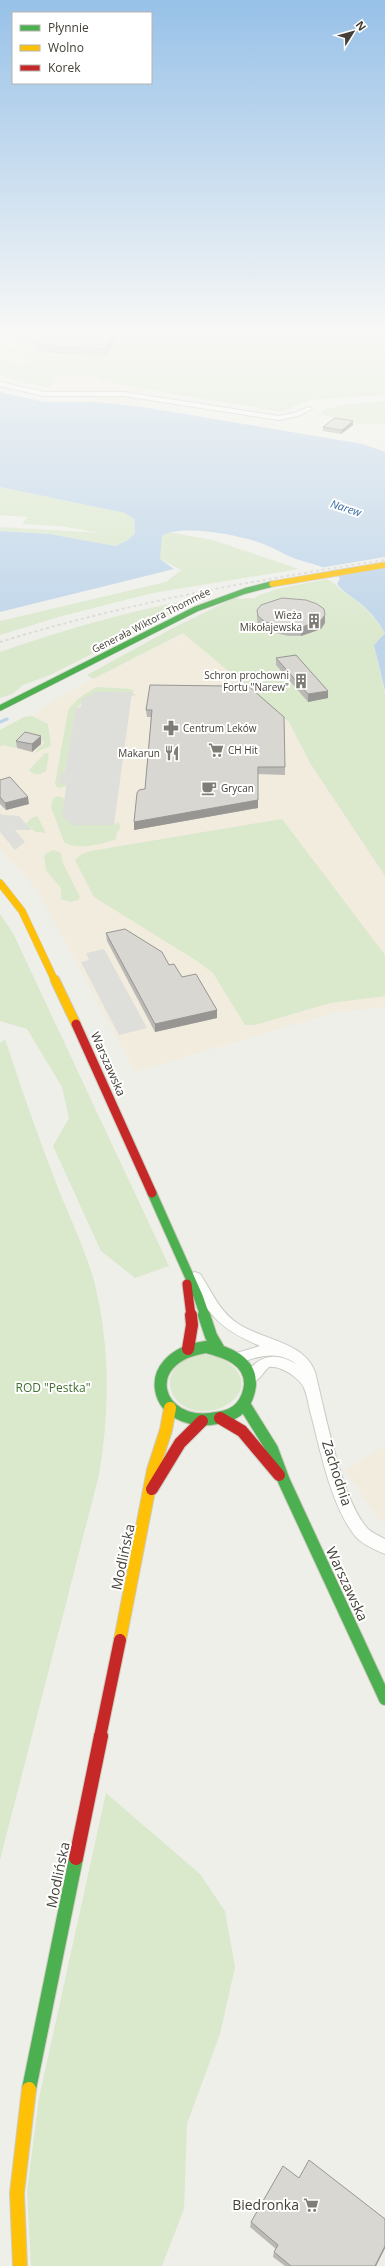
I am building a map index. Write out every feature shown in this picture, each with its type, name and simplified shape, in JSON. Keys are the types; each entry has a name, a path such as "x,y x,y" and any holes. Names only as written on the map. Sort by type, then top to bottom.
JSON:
{"main road":[{"name":"Generała Wiktora Thommée","path":"0,708 72,673 191,610 226,595 272,584 385,565"},
{"name":"Generała Wiktora Thommée","path":"0,716 50,688 72,673"},
{"name":"Warszawska","path":"0,883 22,912 52,969 183,1261 198,1296 211,1336 218,1348"},
{"name":"Warszawska","path":"183,1261 192,1330 188,1350"},
{"path":"206,1347 218,1348 238,1358 246,1366 251,1378 249,1395 244,1404 236,1412 220,1418 202,1420 179,1414 170,1408 160,1390 161,1372 174,1356 188,1350 206,1347"},
{"name":"Warszawska","path":"244,1404 270,1442 280,1462 284,1481 385,1699"},
{"name":"Modlińska","path":"20,2266 17,2193 29,2088 150,1492 150,1475 170,1420 170,1408"},
{"name":"Warszawska","path":"220,1418 242,1431 284,1481"},
{"name":"Modlińska","path":"150,1492 183,1439 202,1420"}],"street":[{"name":"Zachodnia","path":"183,1261 204,1289 212,1305 226,1322 247,1335 260,1341 272,1344 300,1359 307,1369 310,1385 345,1504 362,1533 385,1547"},
{"path":"238,1358 245,1354 281,1350"},
{"path":"251,1378 255,1370 275,1361 289,1365 310,1385"}],"shaded area":[{"path":"183,633 289,722 310,763 385,876 385,1007 333,1013 135,1072 37,890 0,849 0,730 24,717 32,716 55,699"},
{"path":"94,692 132,692 114,825 70,825 70,821 65,820 62,816 67,782 59,784 60,775 65,772 76,708 81,707 82,699 92,695"},
{"path":"0,813 2,815 19,816 31,830 15,830 25,842 15,850 0,832"},
{"path":"104,949 147,1028 119,1035 81,962 89,960 86,953"},
{"path":"385,1445 385,1521 380,1520 345,1471"}],"green space":[{"path":"0,487 125,513 134,519 135,533 128,540 115,546 50,534 0,531 0,527 101,533 60,526 22,524 28,517 0,515"},
{"path":"168,532 213,540 299,569 153,593 62,616 0,635 0,621 166,582 181,570 160,559 162,536"},
{"path":"327,579 367,610 385,633 374,645 385,694 385,876 310,763 289,722 183,633 93,679 87,675 173,628 236,597 240,599 255,598 259,595 281,588"},
{"path":"203,598 50,675 23,685 12,694 0,698 0,652 100,620"},
{"path":"97,687 130,689 133,690 133,694 136,694 131,696 131,692 92,695 76,708 65,772 60,775 59,783 67,781 67,786 58,788 55,784 68,711 77,700"},
{"path":"32,716 48,724 51,746 34,753 45,742 26,739 15,748 2,745 0,747 0,730 24,717"},
{"path":"45,753 49,753 46,771 37,774 31,772 29,770"},
{"path":"59,796 65,799 62,816 65,820 71,821 70,825 114,825 118,822 120,825 119,831 117,831 116,839 89,846 75,846 64,842 51,807 53,798"},
{"path":"37,816 46,833 36,832 25,825 30,819"},
{"path":"282,819 385,955 385,996 330,1003 255,1025 245,1025 213,973 197,961 94,897 75,860 82,854 91,851"},
{"path":"53,850 61,853 62,861 80,897 78,900 70,902 61,899 61,888 46,870 44,855"},
{"path":"0,914 13,933 169,1266 135,1278 101,1251 53,1146 69,1118 62,1087 27,1029 0,1021"},
{"name":"ROD \"Pestka\"","path":"5,1039 45,1155 82,1245 91,1271 102,1320 105,1342 107,1386 105,1431 99,1475 0,1860 0,1043"},
{"path":"197,1355 211,1355 219,1358 231,1365 240,1375 241,1386 238,1395 230,1403 219,1408 206,1411 193,1410 176,1400 170,1384 172,1373 184,1360"},
{"path":"106,1793 200,1874 225,1911 235,1967 220,2034 187,2124 184,2209 162,2266 31,2266 27,2190 39,2098"}],"water":[{"name":"Narew","path":"0,439 332,439 363,444 385,452 385,633 368,610 337,584 340,578 330,571 296,559 256,541 213,532 198,531 171,532 162,536 160,559 174,569 0,612 0,531 50,534 115,546 128,540 135,533 134,519 125,513 0,487"},
{"path":"385,633 385,691 374,645"}],"pier":[{"path":"385,557 385,562 326,571 319,568"}],"building":[{"path":"282,598 306,600 317,604 324,609 325,615 321,620 302,627 288,627 265,622 258,616 257,610 261,605"},
{"path":"296,655 328,691 308,694 276,658"},
{"name":"CH Hit","path":"227,684 246,684 284,717 285,767 258,767 258,800 134,822 137,793 139,790 145,789 152,710 146,710 150,685 227,686"},
{"path":"25,732 41,736 32,744 16,741"},
{"path":"10,777 28,797 5,803 0,797 0,780"},
{"path":"125,929 162,952 169,965 174,964 182,977 196,974 217,1010 155,1024 106,933"},
{"name":"Biedronka","path":"309,2160 385,2219 385,2246 375,2266 291,2266 274,2252 278,2245 251,2222 283,2166 299,2178"}],"waterway":[{"path":"0,722 7,719"}],"railway":[{"path":"0,642 47,628 143,604 239,584 385,560"}],"traffic: fast":[{"path":"0,708 196,609 245,591 272,584"},
{"path":"152,1193 198,1296 211,1336 218,1348"},
{"path":"206,1347 225,1352 244,1365 250,1383 249,1393 245,1402 239,1409 231,1414 212,1419 192,1418 176,1412 168,1405 160,1390 160,1382 165,1367 177,1356 190,1350 206,1347"},
{"path":"244,1404 272,1449 284,1481 385,1699"},
{"path":"29,2089 76,1858"}],"traffic: slow":[{"path":"272,584 385,565"},
{"path":"0,883 22,911 76,1024"},
{"path":"120,1640 150,1492 153,1470 166,1430 170,1408"},
{"path":"20,2266 17,2193 29,2089"}],"traffic: jam":[{"path":"76,1024 152,1193"},
{"path":"187,1284 192,1325 188,1349"},
{"path":"220,1418 242,1431 279,1475"},
{"path":"152,1489 180,1443 202,1421"},
{"path":"76,1858 120,1640"}],"place":[{"name":"Wieża Mikołajewska","path":"314,621"},
{"name":"Schron prochowni Fortu \"Narew\"","path":"301,681"},
{"name":"Centrum Leków","path":"171,728"},
{"name":"CH Hit","path":"216,750"},
{"name":"Makarun","path":"172,753"},
{"name":"Grycan","path":"209,788"},
{"name":"Biedronka","path":"311,2205"}]}
